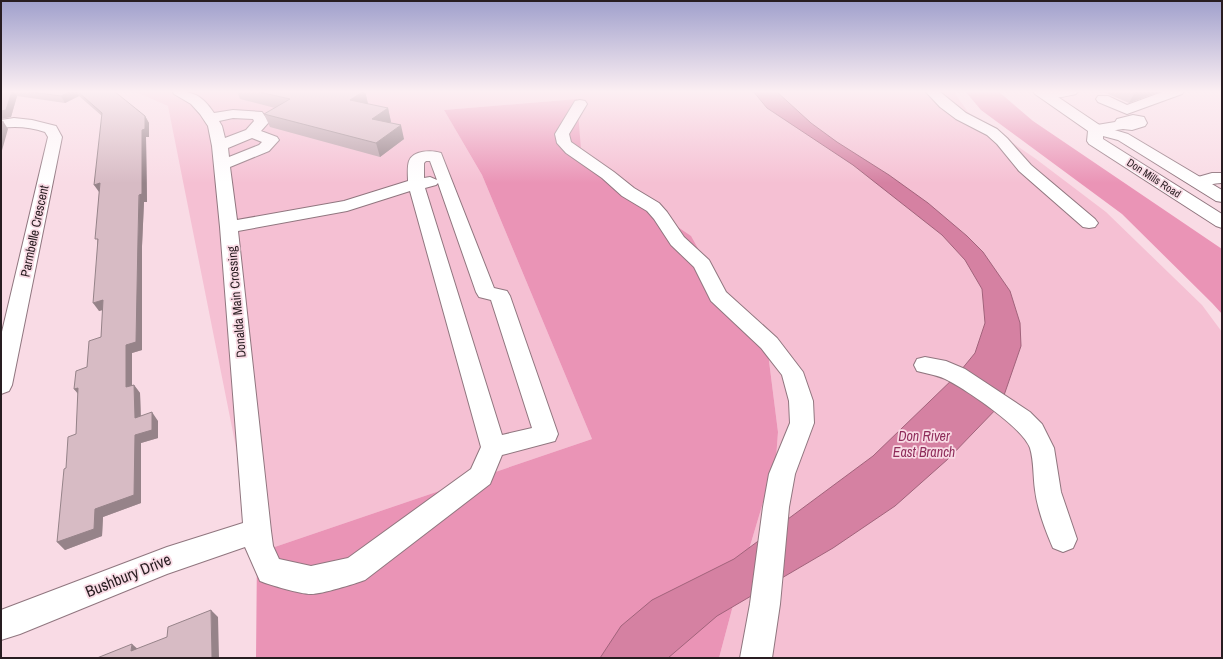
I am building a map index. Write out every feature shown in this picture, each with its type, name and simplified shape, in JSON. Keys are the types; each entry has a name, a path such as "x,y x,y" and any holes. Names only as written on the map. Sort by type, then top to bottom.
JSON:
{"main road":[{"name":"Don Mills Road","path":"1085,122 1096,129 1123,137 1213,177 1222,197"},
{"name":"Don Mills Road","path":"1096,129 1095,141 1222,222"},
{"path":"1168,187 1213,177"}],"street":[{"name":"Parmbelle Crescent","path":"1,124 16,122 39,125 51,129 55,137 1,385"},
{"name":"Donalda Main Crossing","path":"213,122 221,155 229,227 257,531 259,546 270,570 311,580 355,570 481,476 493,447"},
{"path":"221,155 251,133 262,122"},
{"path":"569,122 562,134 564,143 571,150 608,175 628,192 653,207 661,216 677,241 702,264 718,296 769,343 792,372 800,401 802,423 782,474 776,507 765,604 756,658"},
{"path":"972,122 992,132 1002,141 1025,168 1089,223"},
{"path":"1096,129 1123,125"},
{"path":"221,155 264,148 272,140 251,133"},
{"path":"436,156 486,292 500,296 546,434 493,447 416,184 416,162 422,157 436,156"},
{"path":"229,227 348,206 416,184"},
{"path":"925,365 938,366 957,375 1022,419 1033,431 1042,448 1048,492 1063,539"},
{"name":"Bushbury Drive","path":"1,625 20,619 163,561 207,545 257,531"}],"shaded area":[{"path":"171,122 451,122 482,175 592,439 257,553"},
{"path":"451,122 579,122 582,162 691,236 715,279 768,353 778,432 776,459 739,583 719,658 256,658 257,553 592,439 482,175"},
{"path":"578,122 982,122 1036,159 1106,212 1202,305 1222,332 1222,658 719,658 739,583 776,459 778,432 768,353 581,162"},
{"path":"997,122 1034,122 1222,249 1222,314 1122,214"}],"water":[{"name":"Don River East Branch","path":"788,122 810,122 837,142 889,175 928,203 967,236 983,252 1010,291 1020,323 1021,346 1001,404 948,459 895,506 833,548 717,616 668,658 600,658 621,626 652,600 734,559 873,456 957,375 975,353 985,323 982,289 965,260 942,235 853,165"}],"building":[{"path":"101,122 145,122 145,129 142,130 142,194 139,195 136,342 126,345 126,387 134,385 135,418 152,412 152,430 135,435 134,495 95,509 94,529 57,542 64,469 66,468 68,437 76,434 78,388 74,389 76,371 87,367 89,341 101,337 103,300 93,303 98,239 95,239 100,183 94,185"},
{"path":"294,122 385,122 401,125 376,143"},
{"path":"211,610 212,658 97,658 132,644 131,651 167,637 168,627"}]}
